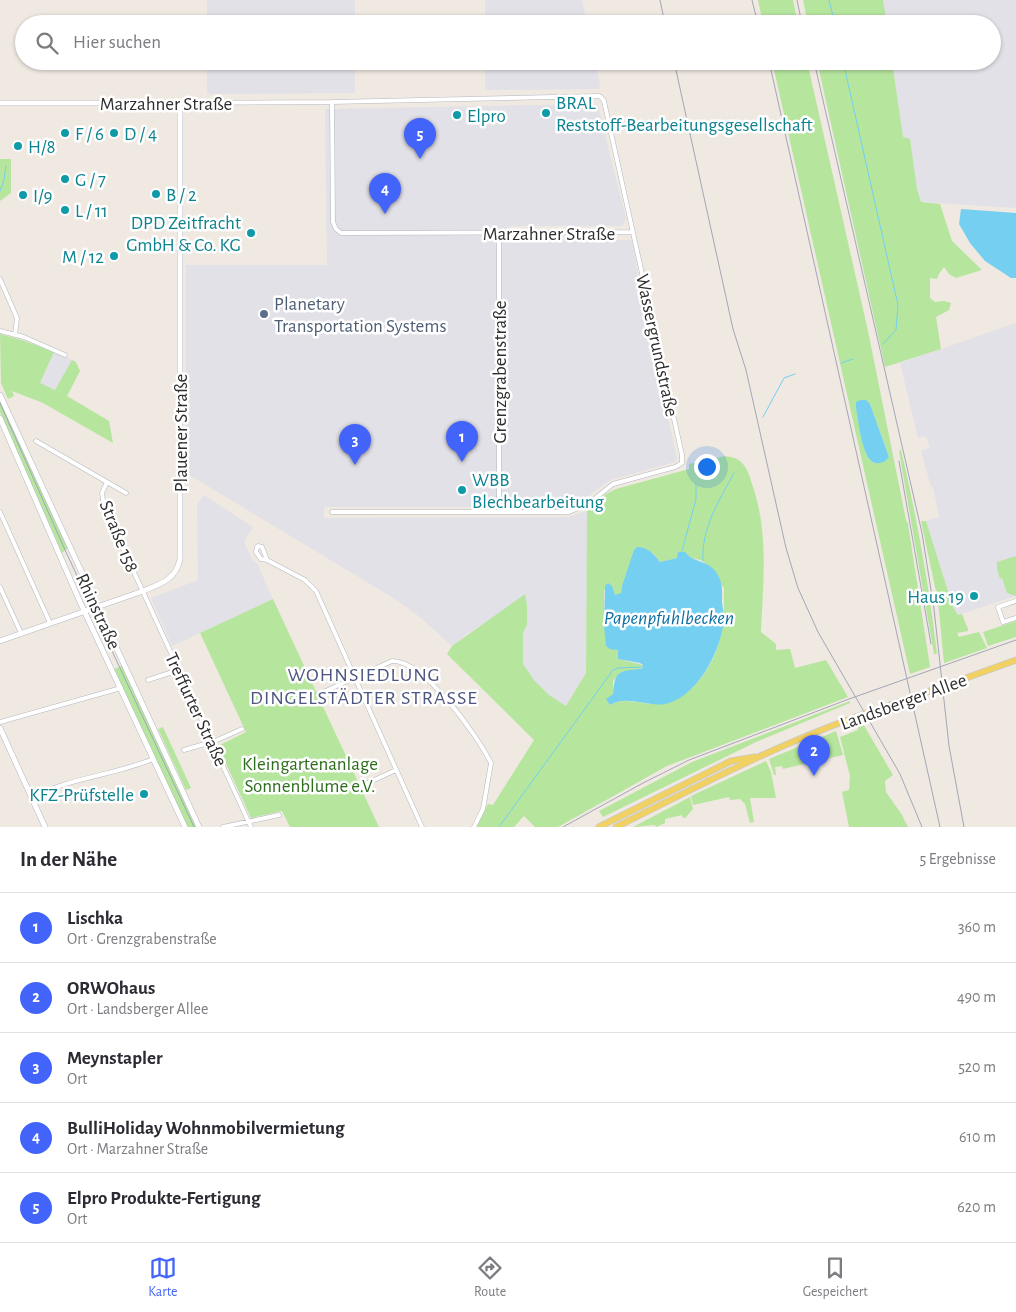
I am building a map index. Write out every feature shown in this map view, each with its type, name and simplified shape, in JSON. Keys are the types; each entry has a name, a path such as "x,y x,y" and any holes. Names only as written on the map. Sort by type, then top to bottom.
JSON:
{"main road":[{"name":"Landsberger Allee","path":"616,827 762,755 810,734 1016,660"},
{"name":"Landsberger Allee","path":"598,827 731,761 762,755"}],"street":[{"name":"Marzahner Straße","path":"0,104 332,102 601,96 604,101 633,232 345,234 338,232 334,226 333,218 332,102"},
{"name":"Plauener Straße","path":"0,641 143,591 170,579 180,560 180,103"},
{"name":"Wassergrundstraße","path":"499,512 568,512 576,510 588,504 613,484 680,466 683,459 633,232"},
{"name":"Grenzgrabenstraße","path":"498,233 499,512"},
{"path":"0,279 17,318 15,335"},
{"path":"0,331 44,345 65,355"},
{"name":"Rhinstraße","path":"0,395 199,827"},
{"name":"Rhinstraße","path":"0,418 84,612 185,827"},
{"name":"Straße 158","path":"36,441 126,492"},
{"name":"Straße 158","path":"107,482 102,493 102,503 143,591"},
{"path":"0,512 50,623"},
{"path":"332,512 499,512"},
{"path":"267,560 305,580 313,587 422,827"},
{"path":"0,587 21,633"},
{"name":"Treffurter Straße","path":"143,591 251,827"},
{"path":"1016,601 998,607 1003,622 1016,618"},
{"path":"319,694 394,661 413,667 430,681 452,707 491,762 484,805 474,827"},
{"path":"148,680 179,670"},
{"path":"0,722 121,688"},
{"path":"0,728 45,827"},
{"path":"184,750 212,742 242,729"},
{"path":"32,797 67,782 153,759"},
{"path":"360,786 396,770"},
{"path":"223,827 280,815"}],"shaded area":[{"path":"207,0 355,0 355,15 207,15"},
{"path":"485,0 582,0 585,15 485,15"},
{"path":"883,0 1016,0 1016,208 921,202 903,138 893,70 1001,70 1001,15 885,15"},
{"path":"207,70 355,70 355,93 207,94"},
{"path":"485,70 597,70 600,84 599,89 485,90"},
{"path":"595,104 598,106 626,219 624,223 622,226 509,226 510,239 632,241 664,409 666,409 677,458 675,462 610,480 585,499 567,506 512,506 504,500 494,500 486,507 325,507 324,509 324,516 326,518 567,517 587,511 586,673 566,706 549,695 534,680 523,664 523,633 527,625 527,605 493,618 471,631 452,646 416,614 395,599 186,473 186,265 327,265 325,109"},
{"path":"1016,323 1016,596 958,615 953,607 926,521 939,517 933,487 931,487 921,451 930,447 926,436 918,438 900,363"},
{"path":"54,352 72,360 56,390 40,384"},
{"path":"204,495 253,527 244,542 253,561 257,563 273,599 172,646 151,598 198,580 197,505"}],"green space":[{"path":"758,0 793,0 796,15 761,15"},
{"path":"803,0 883,0 886,15 806,15"},
{"path":"774,70 809,70 868,331 908,524 930,667 910,674","holes":["870,404 889,457 874,463 866,453 856,409"]},
{"path":"819,70 893,70 903,137 910,139 917,189 921,202 940,204 952,241 982,270 956,278 949,274 944,267 937,279 930,278 930,298 935,302 944,301 951,303 949,310 936,317 941,349 885,367"},
{"path":"0,159 11,159 11,193 0,201"},
{"path":"0,334 54,352 40,383 55,390 72,360 76,362 80,371 67,396 109,421 113,443 43,403 12,391 14,396 8,399 1,383"},
{"path":"0,401 68,548 62,553 0,412"},
{"path":"901,450 922,552 937,654 934,654 899,451"},
{"path":"725,456 738,460 745,467 757,502 763,538 764,576 761,632 776,644 776,650 790,649 795,668 826,660 848,697 667,766 558,827 535,827 524,816 514,827 476,827 488,804 493,805 534,740 447,654 452,646 525,594 527,625 523,633 523,664 534,680 549,695 566,706 586,673 587,511 606,494 616,489 689,469 689,464","holes":["653,553 660,562 689,557 703,561 724,588 724,615 714,656 705,672 692,688 676,699 658,704 621,701 610,705 607,699 613,694 613,681 621,672 641,669 643,665 618,659 618,650 604,626 604,590 613,591 618,596 621,593 631,562"]},
{"path":"921,521 926,521 953,607 958,615 962,614 968,629 968,631 957,633 959,637 979,632 987,648 944,663 938,601"},
{"path":"1016,556 1016,596 1007,593 1002,578 1000,579 997,562"},
{"name":"Kleingartenanlage Sonnenblume e.V.","path":"273,599 379,827 290,827 282,811 251,818 218,746 246,732 200,633"},
{"path":"1016,621 1016,637 988,646 983,632"},
{"path":"122,666 197,827 187,827 114,669"},
{"path":"850,701 850,703 756,742 603,817 599,811 692,762"},
{"path":"862,722 893,775 885,781 886,792 908,827 849,827 842,792 849,790 850,776 840,737 858,730 858,724"},
{"path":"163,727 191,788 186,790 158,729"},
{"path":"836,731 843,755 783,769 782,766 775,767 776,775 774,775 769,759"},
{"path":"766,761 771,772 776,798 750,798 754,822 750,823 745,804 740,799 730,800 729,797 693,805 691,796"},
{"path":"690,797 693,809 685,818 682,815 665,819 665,823 656,827 655,825 633,827"}],"water":[{"path":"961,209 1016,213 1016,278 1011,278 985,261 970,243 959,224"},
{"path":"866,400 870,404 889,457 885,461 873,462 865,451 856,409 856,402"},
{"name":"Papenpfuhlbecken","path":"637,547 648,550 660,562 677,558 678,552 685,552 688,556 713,568 722,586 723,628 708,667 691,690 680,698 662,704 624,701 610,705 606,699 613,694 615,681 619,674 643,667 640,663 618,659 618,650 610,649 606,646 604,626 605,586 608,583 612,586 615,595 621,593 634,550"}],"waterway":[{"path":"829,0 833,15"},
{"path":"845,70 898,305 896,330 883,344"},
{"path":"0,191 6,166"},
{"path":"841,363 853,359"},
{"path":"763,417 784,378 795,374"},
{"path":"703,561 703,549 708,526 717,504 734,473"},
{"path":"682,551 696,499 696,484"},
{"path":"499,827 613,670 643,667"}],"tram line":[{"path":"797,0 800,15"},
{"path":"816,70 922,533 934,609 949,746 964,827"},
{"path":"0,403 66,552 194,827"},
{"path":"899,461 931,644"},
{"path":"563,827 689,760 849,699 1016,640"}],"railway":[{"path":"660,0 663,15"},
{"path":"752,0 756,15"},
{"path":"676,70 733,329 746,370 786,548 798,588 818,632 900,774 922,827"},
{"path":"771,70 940,827"}],"place":[{"name":"BRAL Reststoff-Bearbeitungsgesellschaft","path":"546,113"},
{"name":"Elpro","path":"457,115"},
{"name":"F / 6","path":"65,133"},
{"name":"D / 4","path":"114,133"},
{"name":"H/8","path":"18,146"},
{"name":"Elpro Produkte-Fertigung","path":"420,159"},
{"name":"G / 7","path":"65,179"},
{"name":"B / 2","path":"156,194"},
{"name":"I/9","path":"23,195"},
{"name":"L / 11","path":"65,210"},
{"name":"BulliHoliday Wohnmobilvermietung","path":"385,214"},
{"name":"DPD Zeitfracht GmbH & Co. KG","path":"251,233"},
{"name":"M / 12","path":"114,256"},
{"name":"Planetary Transportation Systems","path":"264,314"},
{"name":"Lischka","path":"462,462"},
{"name":"Meynstapler","path":"355,465"},
{"name":"WBB Blechbearbeitung","path":"462,490"},
{"name":"Haus 19","path":"974,596"},
{"name":"ORWOhaus","path":"814,776"},
{"name":"KFZ-Prüfstelle","path":"144,794"}],"district":[{"name":"WOHNSIEDLUNG DINGELSTÄDTER STRASSE","path":"364,686"}]}
